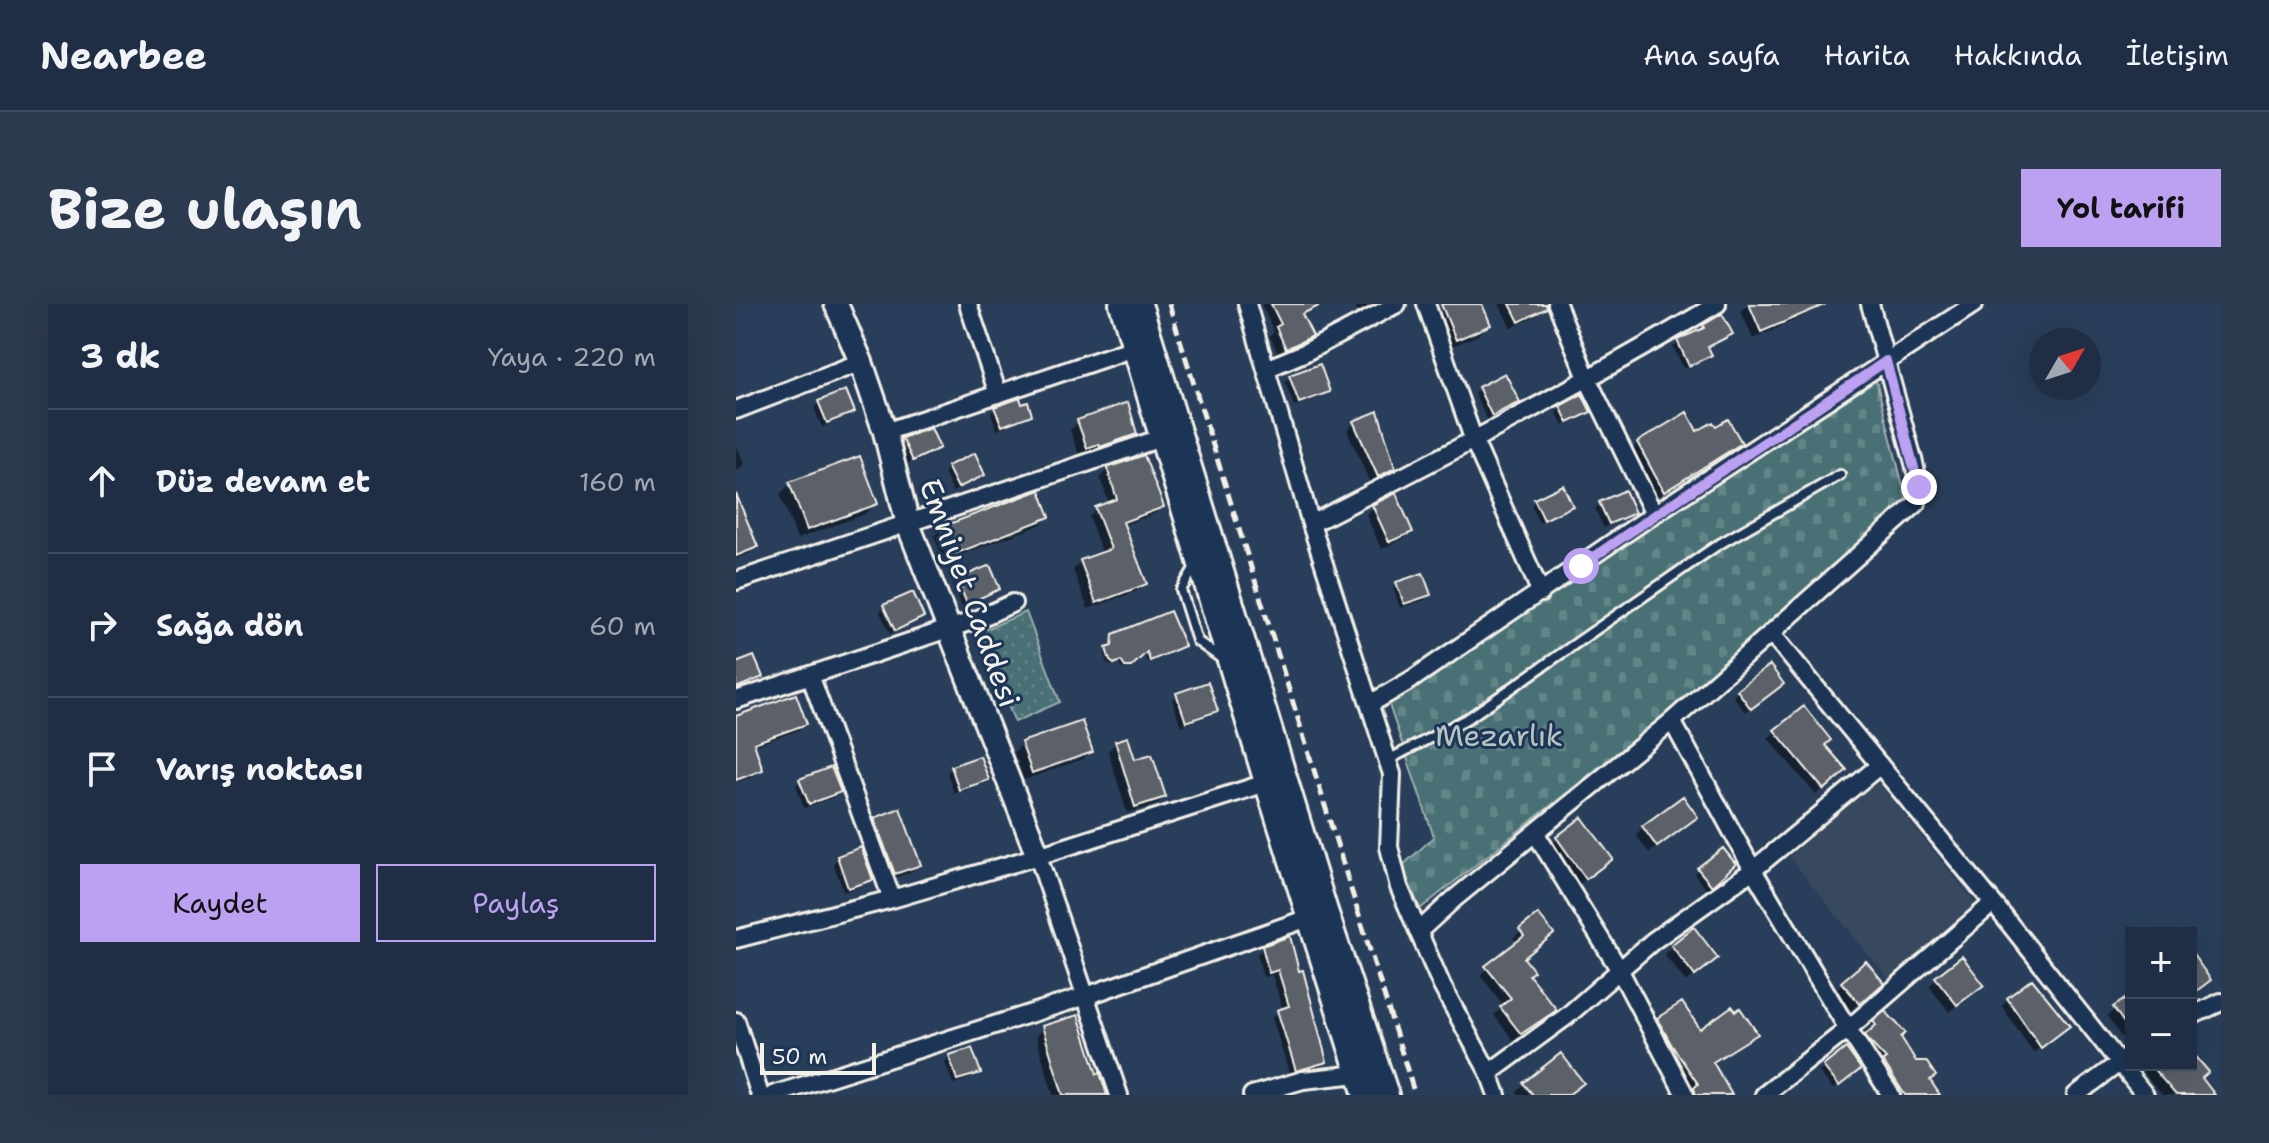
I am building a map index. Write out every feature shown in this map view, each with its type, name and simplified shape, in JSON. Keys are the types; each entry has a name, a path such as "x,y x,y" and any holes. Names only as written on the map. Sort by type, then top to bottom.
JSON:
{"street":[{"name":"Emniyet Caddesi","path":"836,304 861,362 885,432 908,524 1038,856"},
{"path":"968,304 998,394"},
{"path":"1121,304 1231,666 1275,780"},
{"path":"1140,304 1275,780 1318,915 1362,1085 1303,1080 1252,1095"},
{"path":"1247,304 1311,524 1392,774 1389,847 1399,887 1442,986 1489,1073 1497,1095"},
{"path":"1266,369 1304,353 1397,304"},
{"path":"1426,304 1474,441 1541,593"},
{"path":"1557,304 1587,378 1654,514"},
{"path":"1311,524 1474,441 1717,304"},
{"path":"1419,931 1672,721 1917,503 1919,487 1914,463 1870,304"},
{"path":"1370,704 1411,680 1654,514 1974,304"},
{"path":"885,432 1134,348"},
{"path":"736,410 861,362"},
{"path":"736,581 1161,438"},
{"path":"736,700 948,629 1013,603"},
{"path":"1772,634 2125,1059 2076,1095"},
{"path":"810,675 892,899"},
{"path":"1672,721 1753,870 1891,1095"},
{"path":"1489,1073 1567,1016 1619,969 1753,870 1880,765"},
{"path":"736,939 892,899 1038,856 1275,780"},
{"path":"1536,834 1619,969 1685,1095"},
{"path":"1038,856 1119,1095"},
{"path":"1764,1095 1848,1029 1993,903"},
{"path":"773,1095 1086,996 1318,915"},
{"path":"1318,915 1387,1095"},
{"path":"2197,1013 2221,1002"},
{"path":"736,1021 760,1095"},
{"path":"2132,1071 2145,1095"}],"lane":[{"path":"1388,760 1470,717 1716,546 1840,475"}],"shaded area":[{"path":"1875,778 1975,903 1891,982 1789,857"}],"green space":[{"name":"Mezarlık","path":"1875,376 1907,502 1742,654 1420,909 1402,866 1434,837 1389,705"},
{"path":"1026,612 1060,702 1015,722 977,633"}],"building":[{"path":"1271,304 1323,304 1302,314 1313,336 1286,349 1276,327 1281,324"},
{"path":"1441,304 1482,304 1491,325 1456,340"},
{"path":"1510,304 1546,304 1547,308 1519,322"},
{"path":"1749,304 1826,304 1761,332"},
{"path":"1722,314 1733,334 1708,347 1712,355 1689,366 1677,340 1704,328 1703,325"},
{"path":"1320,364 1330,392 1299,403 1289,375"},
{"path":"1505,373 1520,402 1492,416 1478,387"},
{"path":"846,390 855,412 827,423 818,401"},
{"path":"1582,394 1591,412 1568,423 1560,406"},
{"path":"1020,398 1022,404 1028,402 1032,415 1002,426 994,407"},
{"path":"1128,402 1137,434 1100,447 1099,444 1087,448 1077,420"},
{"path":"1378,411 1395,468 1378,477 1353,421"},
{"path":"1687,412 1697,431 1713,422 1716,426 1728,419 1742,443 1664,492 1637,442"},
{"path":"931,428 940,448 913,461 902,438"},
{"path":"975,453 985,475 958,488 947,466"},
{"path":"1144,455 1164,507 1123,522 1147,584 1096,603 1080,560 1111,549 1095,507 1117,499 1107,468"},
{"path":"860,456 878,504 807,530 789,482"},
{"path":"1563,485 1573,506 1544,520 1534,499"},
{"path":"1040,490 1050,517 952,555 941,527"},
{"path":"1625,490 1635,513 1609,524 1599,502"},
{"path":"1396,493 1413,532 1389,542 1372,505"},
{"path":"736,494 758,547 736,556"},
{"path":"990,565 1000,589 967,604 957,579"},
{"path":"1423,573 1431,595 1404,604 1396,582"},
{"path":"913,592 924,617 895,631 883,605"},
{"path":"1170,611 1185,646 1150,661 1147,652 1131,667 1125,667 1121,661 1114,664 1110,661 1106,648 1112,646 1113,634"},
{"path":"754,656 763,677 736,688 736,663"},
{"path":"1770,665 1784,684 1751,709 1737,690"},
{"path":"1208,682 1218,711 1186,722 1176,693"},
{"path":"796,694 807,724 754,743 763,770 736,780 736,716"},
{"path":"1804,706 1831,740 1825,745 1847,770 1824,790 1774,730"},
{"path":"1082,721 1093,752 1032,773 1021,742"},
{"path":"1128,737 1135,759 1152,754 1166,797 1135,807 1115,741"},
{"path":"980,756 989,780 959,790 951,766"},
{"path":"831,767 841,792 809,804 799,779"},
{"path":"1683,796 1698,817 1657,847 1642,826"},
{"path":"900,808 921,865 895,874 874,818"},
{"path":"1582,817 1613,859 1586,879 1556,837"},
{"path":"861,847 873,880 848,888 837,856"},
{"path":"1723,848 1736,864 1712,886 1697,868"},
{"path":"1538,914 1554,934 1524,958 1534,971 1529,975 1557,1010 1521,1034 1500,1007 1511,998 1485,966 1524,936 1519,929"},
{"path":"1694,927 1718,958 1695,976 1671,945"},
{"path":"1290,936 1299,971 1303,970 1327,1062 1296,1071 1277,1010 1289,1006 1278,970 1269,973 1262,946"},
{"path":"1962,956 1984,985 1957,1005 1935,977"},
{"path":"2197,960 2211,980 2197,990"},
{"path":"1866,961 1884,983 1860,1004 1841,982"},
{"path":"2032,979 2070,1026 2041,1048 2007,998"},
{"path":"2125,999 2125,1024 2113,1007"},
{"path":"1682,1002 1700,1029 1732,1006 1736,1011 1740,1008 1758,1034 1713,1062 1732,1095 1696,1095 1694,1088 1698,1084 1657,1018"},
{"path":"1885,1011 1906,1033 1901,1037 1916,1061 1926,1061 1936,1076 1930,1080 1940,1095 1905,1095 1883,1061 1886,1059 1865,1035 1876,1025 1873,1021"},
{"path":"1078,1015 1107,1095 1063,1095 1042,1026"},
{"path":"972,1048 981,1073 957,1080 949,1055"},
{"path":"1846,1048 1861,1069 1839,1086 1823,1066"},
{"path":"1561,1053 1584,1083 1568,1095 1533,1095 1523,1083"},
{"path":"2197,1058 2209,1072 2202,1078 2215,1095 2176,1095 2155,1071 2197,1071"}],"railway":[{"path":"1169,304 1415,1095"}],"route":[{"path":"1581,566 1654,514 1886,361 1919,487"}]}
